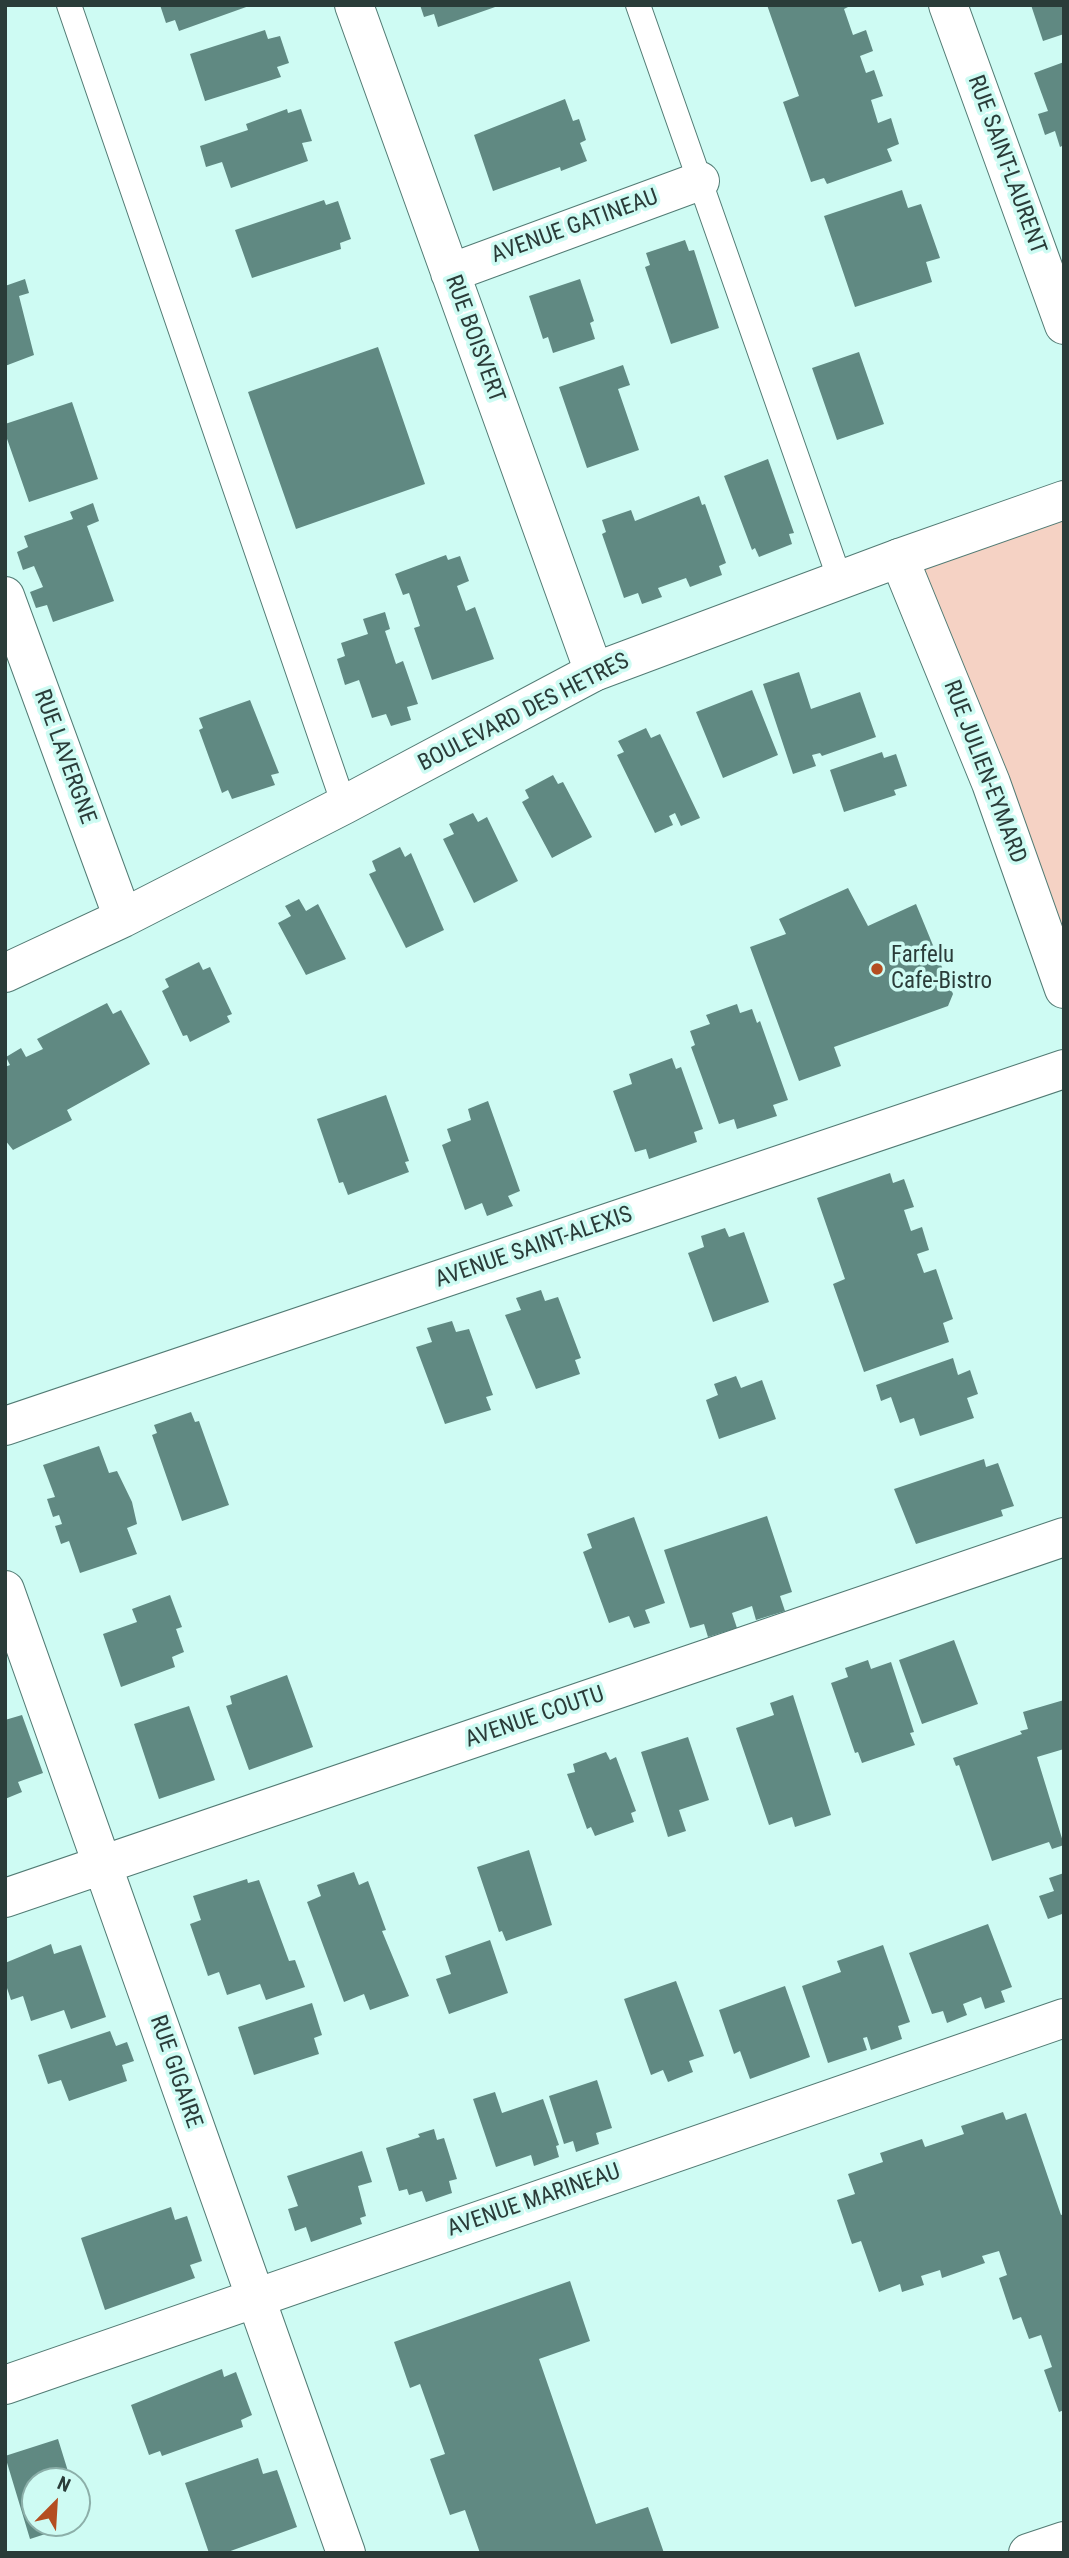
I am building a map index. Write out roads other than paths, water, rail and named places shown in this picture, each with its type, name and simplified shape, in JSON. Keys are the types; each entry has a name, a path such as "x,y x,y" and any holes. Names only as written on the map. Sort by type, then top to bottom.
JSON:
{"street":[{"name":"RUE BOISVERT","path":"354,5 594,672"},
{"name":"RUE SAINT-LAURENT","path":"948,5 1064,326"},
{"name":"AVENUE GATINEAU","path":"450,272 700,181"},
{"name":"BOULEVARD DES HETRES","path":"5,973 123,918 344,805 594,672 899,558 1064,500"},
{"name":"RUE JULIEN-EYMARD","path":"899,558 991,783 1064,989"},
{"name":"RUE LAVERGNE","path":"5,596 123,918"},
{"name":"AVENUE SAINT-ALEXIS","path":"5,1426 1064,1069"},
{"name":"AVENUE COUTU","path":"5,1898 1064,1537"},
{"name":"RUE GIGAIRE","path":"5,1590 346,2553"},
{"name":"AVENUE MARINEAU","path":"5,2385 1064,2018"},
{"path":"1028,2553 1064,2540"}],"lane":[{"path":"69,5 344,805"},
{"path":"638,5 840,580"}],"place":[{"name":"Farfelu Cafe-Bistro","path":"877,969"}]}
